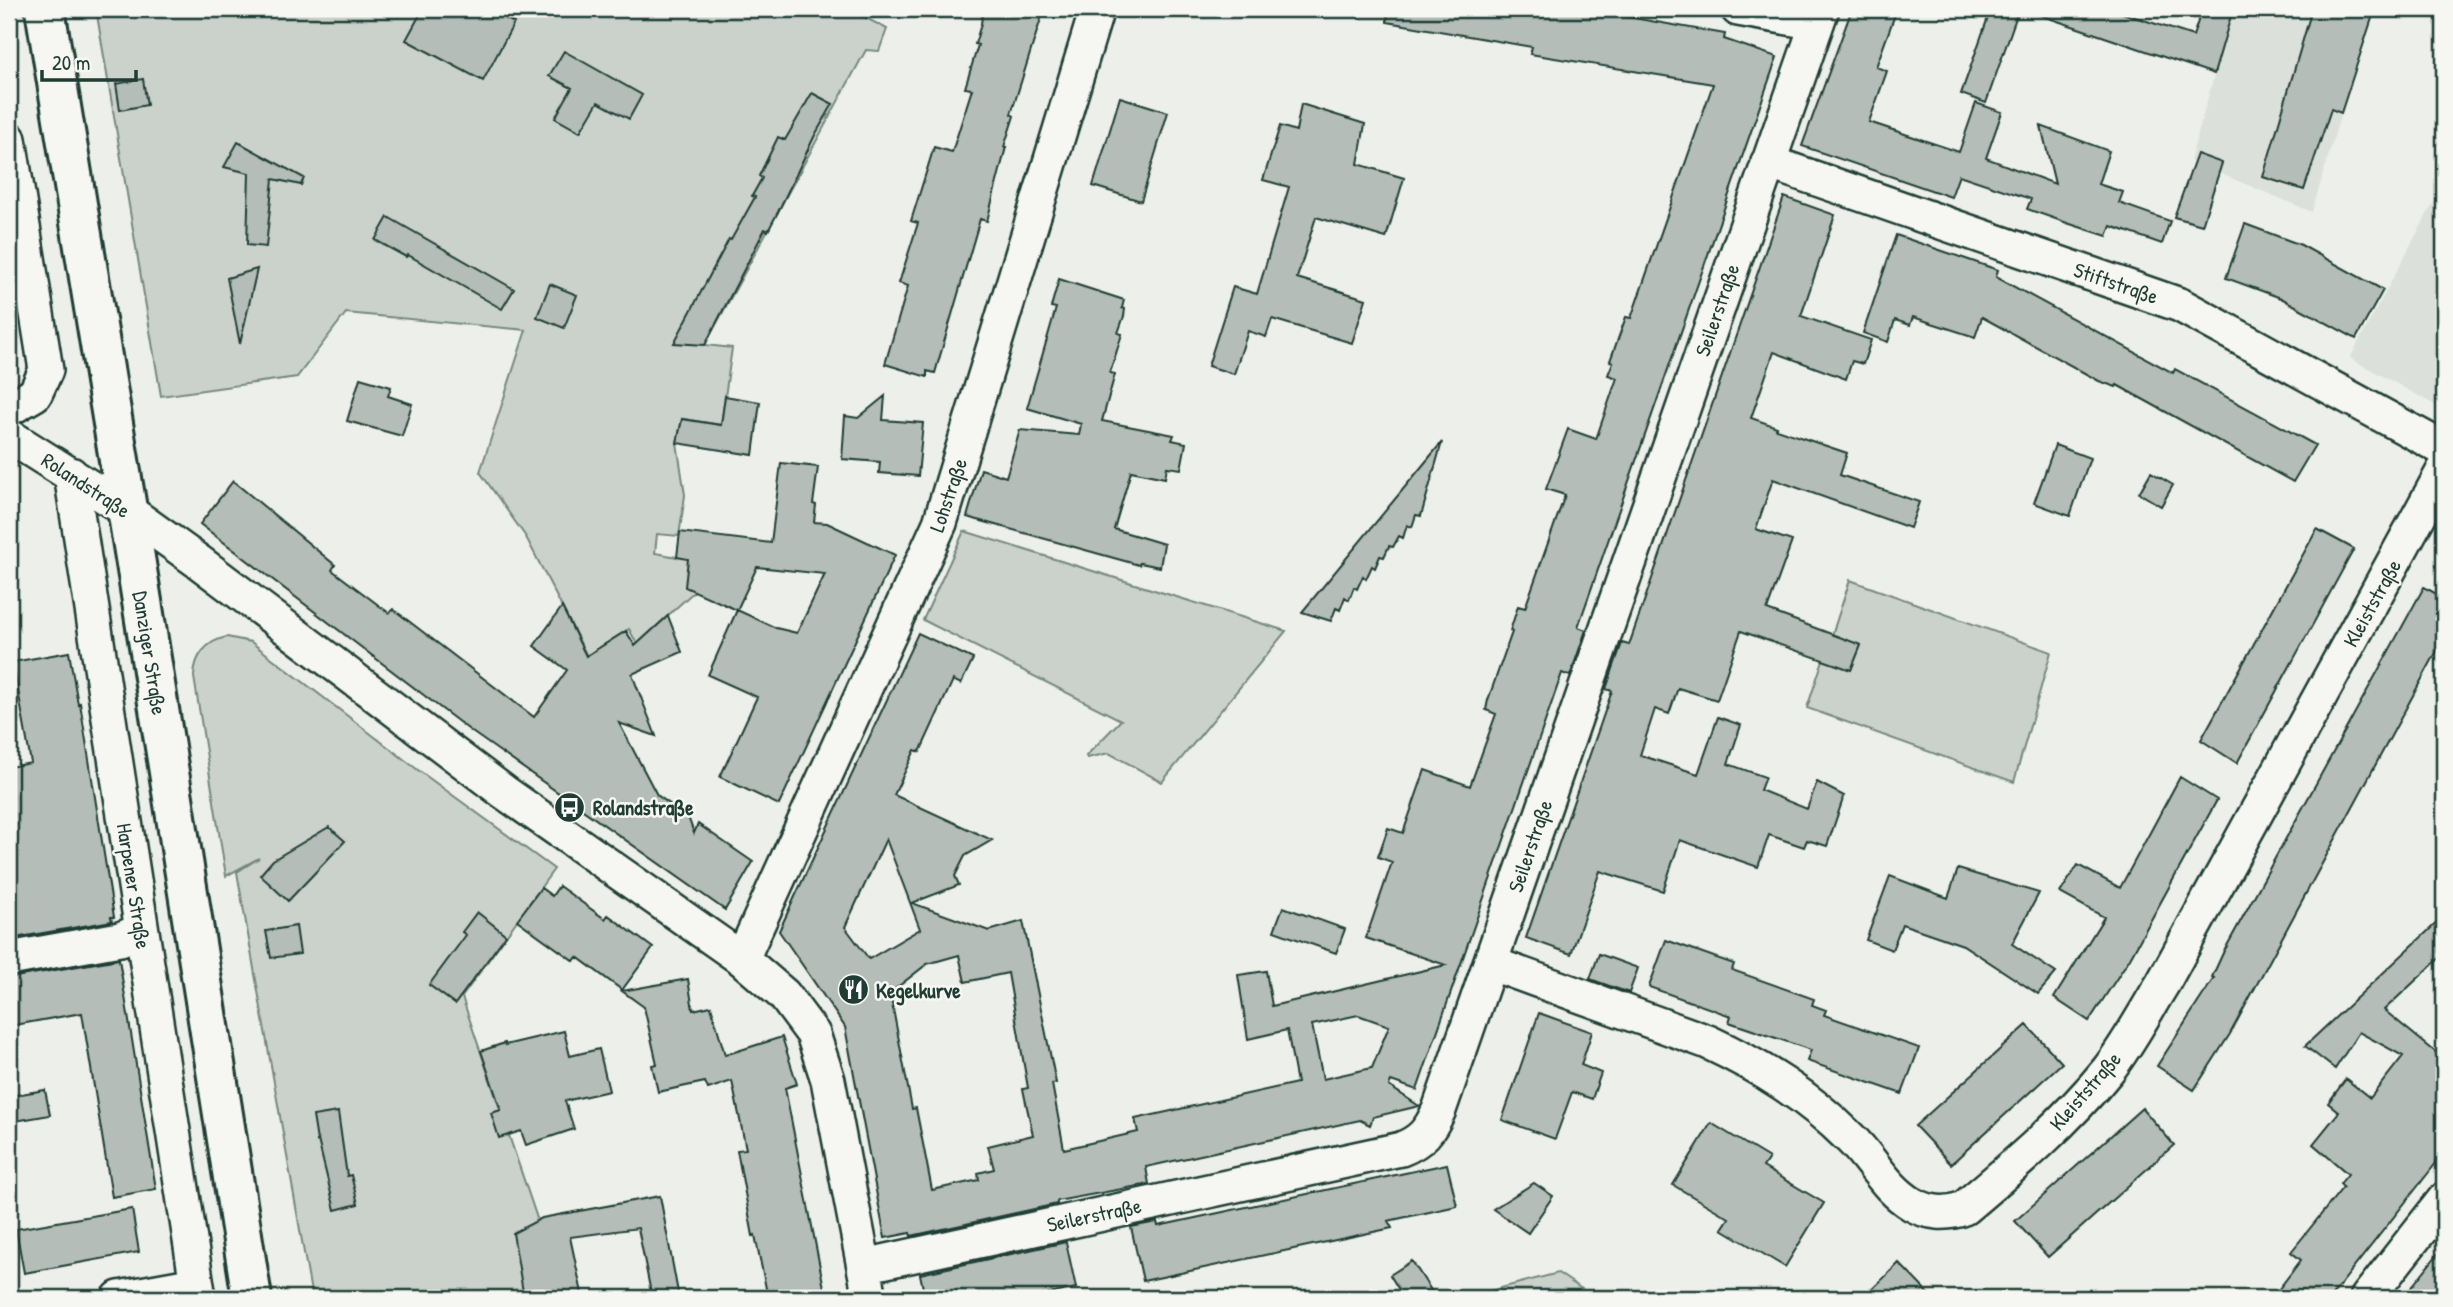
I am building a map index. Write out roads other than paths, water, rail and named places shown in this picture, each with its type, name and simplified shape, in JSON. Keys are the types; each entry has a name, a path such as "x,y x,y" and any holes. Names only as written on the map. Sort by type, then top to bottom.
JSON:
{"main road":[{"name":"Danziger Straße","path":"45,9 128,511 252,1298"}],"street":[{"name":"Lohstraße","path":"742,959 940,523 1097,9"},
{"path":"1738,9 1819,16"},
{"name":"Seilerstraße","path":"864,1266 1409,1146 1429,1132 1439,1111 1819,16"},
{"path":"9,139 46,370 35,394 9,409"},
{"name":"Stiftstraße","path":"1768,162 2180,305 2444,449"},
{"name":"Rolandstraße","path":"9,436 128,511 199,562 504,792 742,959 784,995 813,1034 828,1080 870,1298"},
{"name":"Kleiststraße","path":"1489,964 1708,1042 1734,1054 1789,1086 1827,1115 1863,1150 1889,1185 1910,1203 1940,1212 1954,1212 1964,1208 2035,1147 2071,1111 2126,1044 2169,973 2444,470"},
{"name":"Harpener Straße","path":"71,474 197,1291"},
{"path":"9,959 120,939 141,931"},
{"path":"2367,1298 2444,1200"},
{"path":"119,1298 197,1291"}],"place":[{"name":"Rolandstraße","path":"570,807"},
{"name":"Kegelkurve","path":"853,990"}]}
